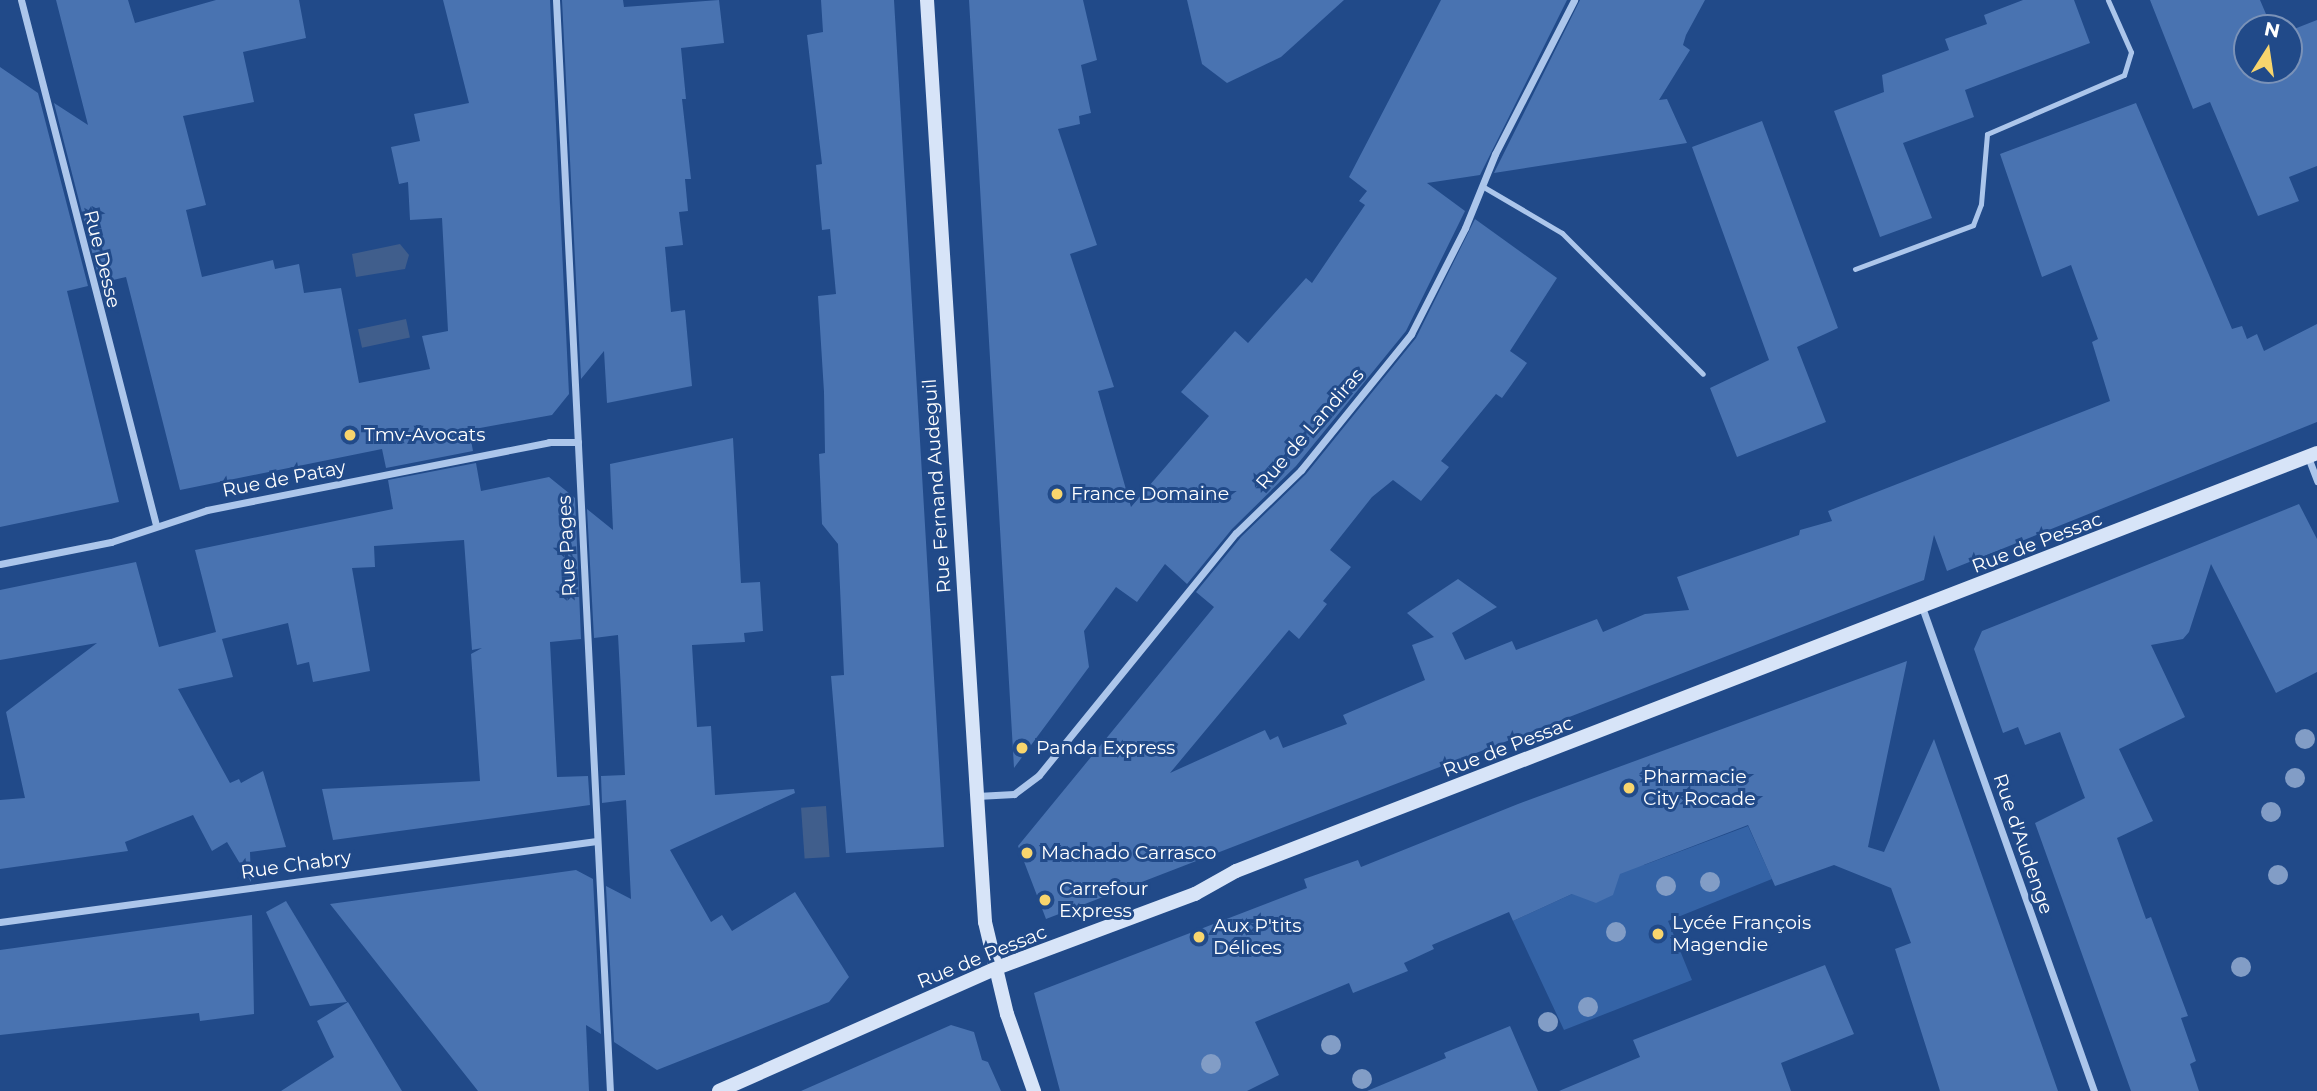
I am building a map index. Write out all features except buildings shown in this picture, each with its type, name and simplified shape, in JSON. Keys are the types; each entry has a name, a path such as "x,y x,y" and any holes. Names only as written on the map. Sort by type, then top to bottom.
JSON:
{"main road":[{"name":"Rue Fernand Audeguil","path":"927,0 985,922 994,969 1034,1091"},
{"name":"Rue de Pessac","path":"719,1091 994,969 1195,894 1236,871 2312,455"}],"street":[{"name":"Rue Desse","path":"21,0 156,526"},
{"name":"Rue Pages","path":"556,0 610,1091"},
{"name":"Rue de Landiras","path":"976,796 1014,794 1039,775 1236,533 1301,470 1411,334 1574,0"},
{"name":"Rue de Patay","path":"0,564 111,542 207,510 549,442 578,442"},
{"path":"2312,455 2317,481"},
{"name":"Rue d'Audenge","path":"1922,607 2094,1091"},
{"name":"Rue Chabry","path":"0,922 597,841"}],"lane":[{"path":"1855,270 1973,225 1981,204 1987,134 2124,75 2131,52 2108,0"},
{"path":"1482,186 1562,233 1703,374"}],"shaded area":[{"path":"400,244 409,255 405,269 356,277 352,254"},
{"path":"406,319 410,338 362,348 358,329"},
{"path":"826,806 830,857 805,859 801,808"},
{"path":"1748,826 1772,879 1668,921 1692,980 1564,1030 1513,921 1642,862 1644,865"}],"place":[{"name":"Tmv-Avocats","path":"350,435"},
{"name":"France Domaine","path":"1057,494"},
{"name":"Panda Express","path":"1022,748"},
{"name":"Pharmacie City Rocade","path":"1629,788"},
{"name":"Machado Carrasco","path":"1027,853"},
{"name":"Carrefour Express","path":"1045,900"},
{"name":"Lycée François Magendie","path":"1658,934"},
{"name":"Aux P'tits Délices","path":"1199,937"}]}
